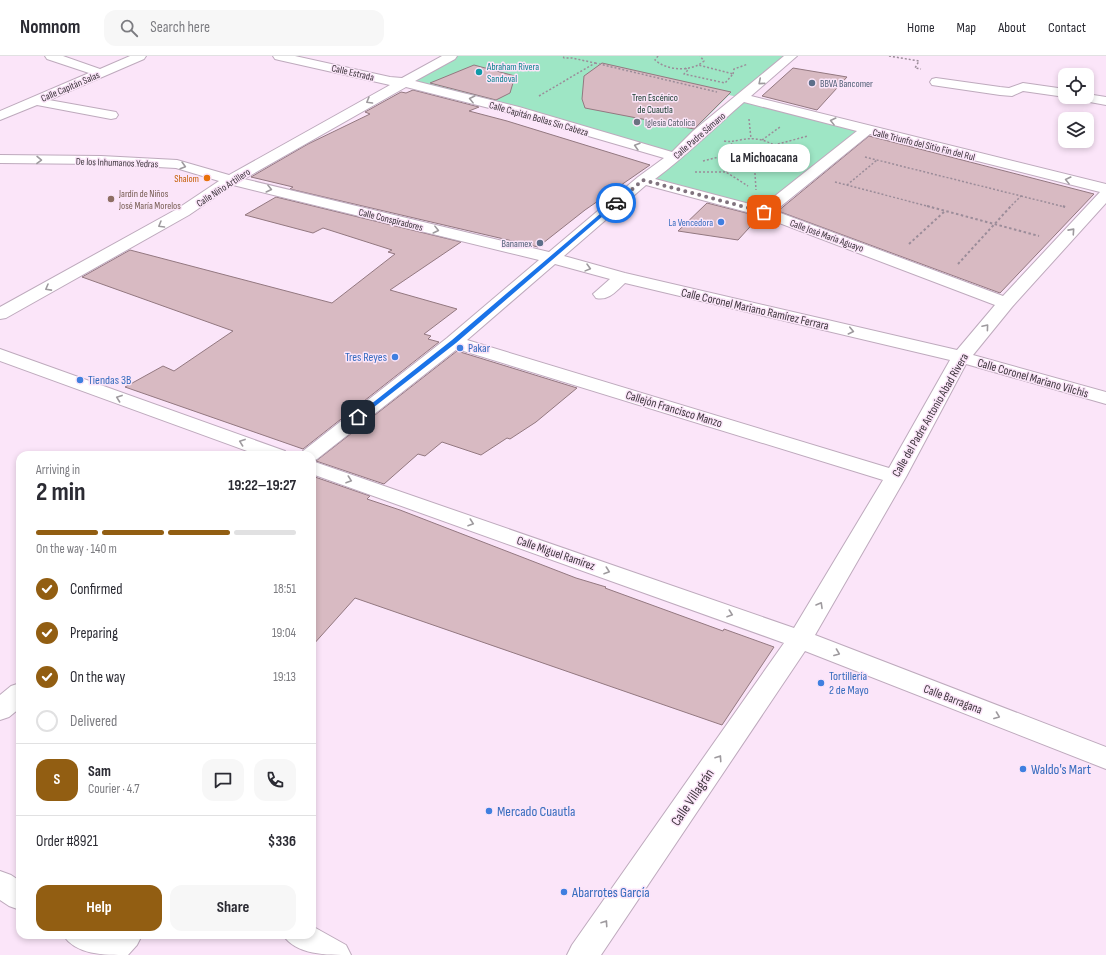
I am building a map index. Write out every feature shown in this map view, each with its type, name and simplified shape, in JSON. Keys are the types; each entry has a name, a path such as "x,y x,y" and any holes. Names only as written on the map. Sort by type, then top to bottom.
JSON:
{"street":[{"path":"51,56 101,73"},
{"name":"Calle Capitán Salas","path":"0,116 140,56"},
{"name":"Calle Estrada","path":"279,56 390,81 403,82"},
{"name":"Calle Niño Artillero","path":"0,314 183,212 231,180 451,56"},
{"name":"Calle Padre Sámano","path":"315,451 454,342 643,180 675,157 698,134 790,56"},
{"name":"Calle Capitán Bollas Sin Cabeza","path":"403,82 514,110 675,157"},
{"path":"936,82 1000,91 1012,92 1023,87 1058,93"},
{"name":"Calle Triunfo del Sitio Fin del Rul","path":"742,98 1106,189"},
{"path":"1094,99 1106,101"},
{"path":"36,101 111,115"},
{"path":"764,212 866,130"},
{"name":"De los Inhumanos Yedras","path":"0,159 101,160 177,164 231,180"},
{"name":"Calle Conspiradores","path":"231,180 551,258"},
{"name":"Calle José María Aguayo","path":"643,180 764,212 866,249 1006,303"},
{"name":"Calle del Padre Antonio Abad Rivera","path":"800,639 895,477 961,357 1006,303 1106,194"},
{"name":"Calle Coronel Mariano Ramírez Ferrara","path":"551,258 622,277 961,357"},
{"path":"602,294 622,277"},
{"name":"Callejón Francisco Manzo","path":"454,342 895,477"},
{"path":"0,355 267,451"},
{"name":"Calle Coronel Mariano Vilchis","path":"961,357 1106,398"},
{"name":"Calle Miguel Ramírez","path":"316,468 800,639"},
{"name":"Calle Barragana","path":"800,639 1106,758"},
{"name":"Calle Villagrán","path":"583,955 800,639"},
{"path":"0,710 16,697"},
{"path":"0,884 16,894"},
{"path":"85,939 109,954 122,939"},
{"path":"306,939 334,955"}],"path":[{"path":"563,56 564,58 572,57 742,98"},
{"path":"657,56 657,62 662,65 685,68 698,65 704,61 700,56"},
{"path":"888,56 919,61 915,68 942,73 936,82"},
{"path":"514,110 595,63"},
{"path":"685,68 688,70 684,74 725,83 733,74 734,69 748,64"},
{"path":"698,65 733,74"},
{"path":"749,118 752,139"},
{"path":"762,140 785,123"},
{"path":"735,153 730,147 732,143 737,140 762,140 774,144 808,135"},
{"path":"697,163 735,153 754,157 765,156 776,150 774,144"},
{"path":"840,151 1088,213"},
{"path":"726,172 743,155"},
{"path":"754,157 756,192"},
{"path":"846,185 877,160"},
{"path":"809,176 1062,242"},
{"path":"944,279 1021,196"},
{"path":"893,260 945,211"}],"green space":[{"name":"Tren Escénico de Cuautla","path":"451,56 791,56 744,96 866,130 764,212 643,180 674,157 403,82","holes":["729,95 742,98 698,134 695,129"]}],"building":[{"path":"602,63 731,92 694,129 585,108 582,99 584,76"},
{"name":"Abraham Rivera Sandoval","path":"474,65 515,76 510,93 496,100 430,83"},
{"path":"793,68 847,77 817,110 762,96"},
{"path":"413,90 479,107 469,111 507,121 650,165 585,210 538,247 290,189 293,187 251,177 308,144 370,114 365,112 401,92 406,93"},
{"path":"869,136 1094,194 1000,293 778,211"},
{"path":"276,197 461,242 390,290 457,309 424,334 431,336 428,339 439,342 303,449 125,387 163,366 174,371 233,331 82,277 130,250 332,303 395,254 388,252 392,250 323,228 313,233 245,215"},
{"name":"La Vencedora","path":"707,203 759,217 738,240 678,231"},
{"path":"457,351 577,388 536,422 510,439 507,438 481,455 442,442 425,456 418,454 384,484 316,461"},
{"path":"316,477 370,496 367,499 400,510 576,578 606,587 605,588 723,631 724,629 774,647 722,725 355,598 316,642"}],"way so far":[{"path":"616,203 643,180 764,212"}],"place":[{"name":"Abraham Rivera Sandoval","path":"479,72"},
{"name":"BBVA Bancomer","path":"812,83"},
{"name":"Iglesia Catolica","path":"637,122"},
{"name":"Shalom","path":"207,178"},
{"name":"Jardín de Niños José María Morelos","path":"111,199"},
{"name":"La Michoacana","path":"764,212"},
{"name":"La Vencedora","path":"721,222"},
{"name":"Banamex","path":"540,243"},
{"name":"Pakar","path":"460,348"},
{"name":"Tres Reyes","path":"395,357"},
{"name":"Tiendas 3B","path":"80,380"},
{"name":"Tortillería 2 de Mayo","path":"821,683"},
{"name":"Waldo's Mart","path":"1023,769"},
{"name":"Mercado Cuautla","path":"489,811"},
{"name":"Abarrotes García","path":"564,892"}],"route":[{"path":"358,417 454,342 616,203"}]}
